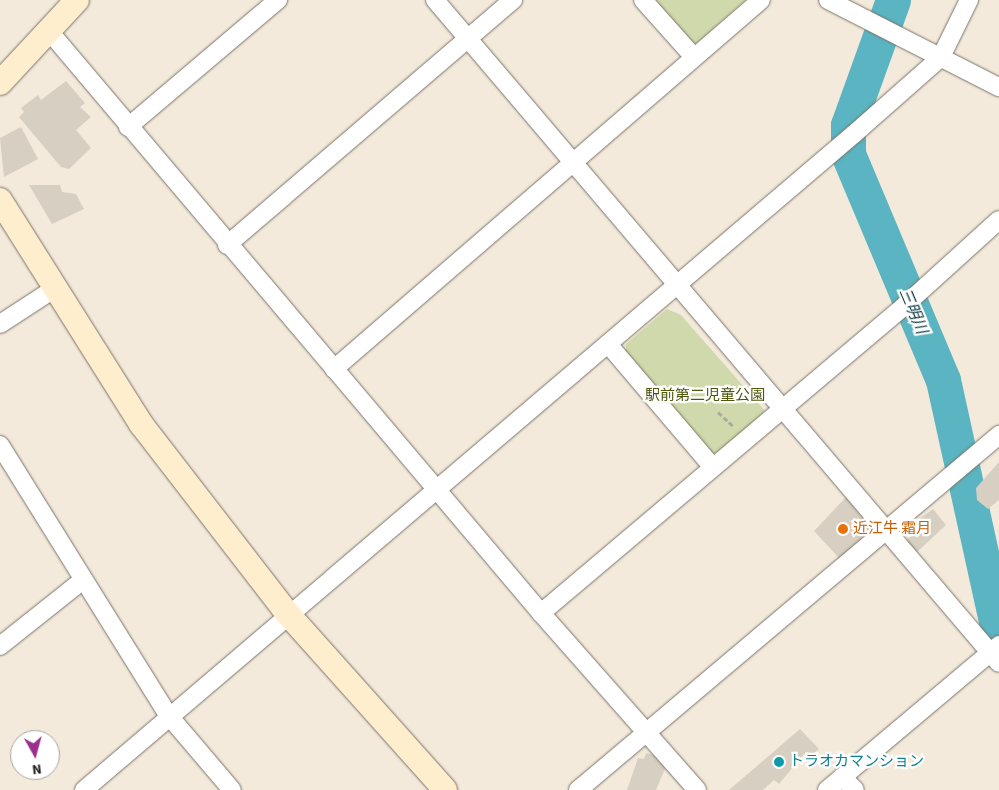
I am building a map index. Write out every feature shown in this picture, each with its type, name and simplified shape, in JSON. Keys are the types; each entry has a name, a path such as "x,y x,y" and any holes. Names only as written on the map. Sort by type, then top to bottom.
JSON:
{"street":[{"path":"0,83 77,0"},
{"path":"128,126 278,0"},
{"path":"434,0 576,164 677,286 996,654 827,790"},
{"path":"227,245 513,0"},
{"path":"643,0 693,56"},
{"path":"334,369 576,164 693,56 761,0"},
{"path":"828,0 999,87"},
{"path":"84,790 287,613 439,490 941,57 969,0"},
{"path":"48,31 227,245 439,490 541,614 697,790"},
{"path":"0,200 57,287 141,424 287,613 445,790"},
{"path":"541,614 712,466 909,302 999,220"},
{"path":"0,324 57,287"},
{"path":"608,344 712,466"},
{"path":"578,790 999,436"},
{"path":"0,445 169,716 232,790"},
{"path":"0,646 84,580"},
{"path":"842,777 855,790"}],"green space":[{"path":"651,0 746,0 697,43 686,42"},
{"name":"駅前第二児童公園","path":"667,309 681,315 765,411 720,452 708,454 625,356 626,344"}],"building":[{"path":"66,81 85,103 80,107 91,117 76,130 91,148 69,169 61,167 19,117 24,112 21,108 38,95 41,100"},
{"path":"21,127 38,159 4,177 0,138"},
{"path":"29,185 60,185 62,192 76,194 84,209 52,224"},
{"path":"999,462 999,500 988,509 977,500 976,488"},
{"name":"近江牛 霜月","path":"846,497 870,527 868,536 840,559 814,531"},
{"path":"933,509 946,525 917,552 906,541 916,532 909,526"},
{"name":"トラオカマンション","path":"800,729 819,749 808,758 804,754 779,784 774,780 763,790 729,790"},
{"path":"646,753 659,756 666,766 656,790 627,790 638,758 644,759"}],"waterway":[{"name":"三明川","path":"893,0 848,125 848,154 943,380 998,630"}],"place":[{"name":"近江牛 霜月","path":"843,529"},
{"name":"トラオカマンション","path":"779,762"}]}
